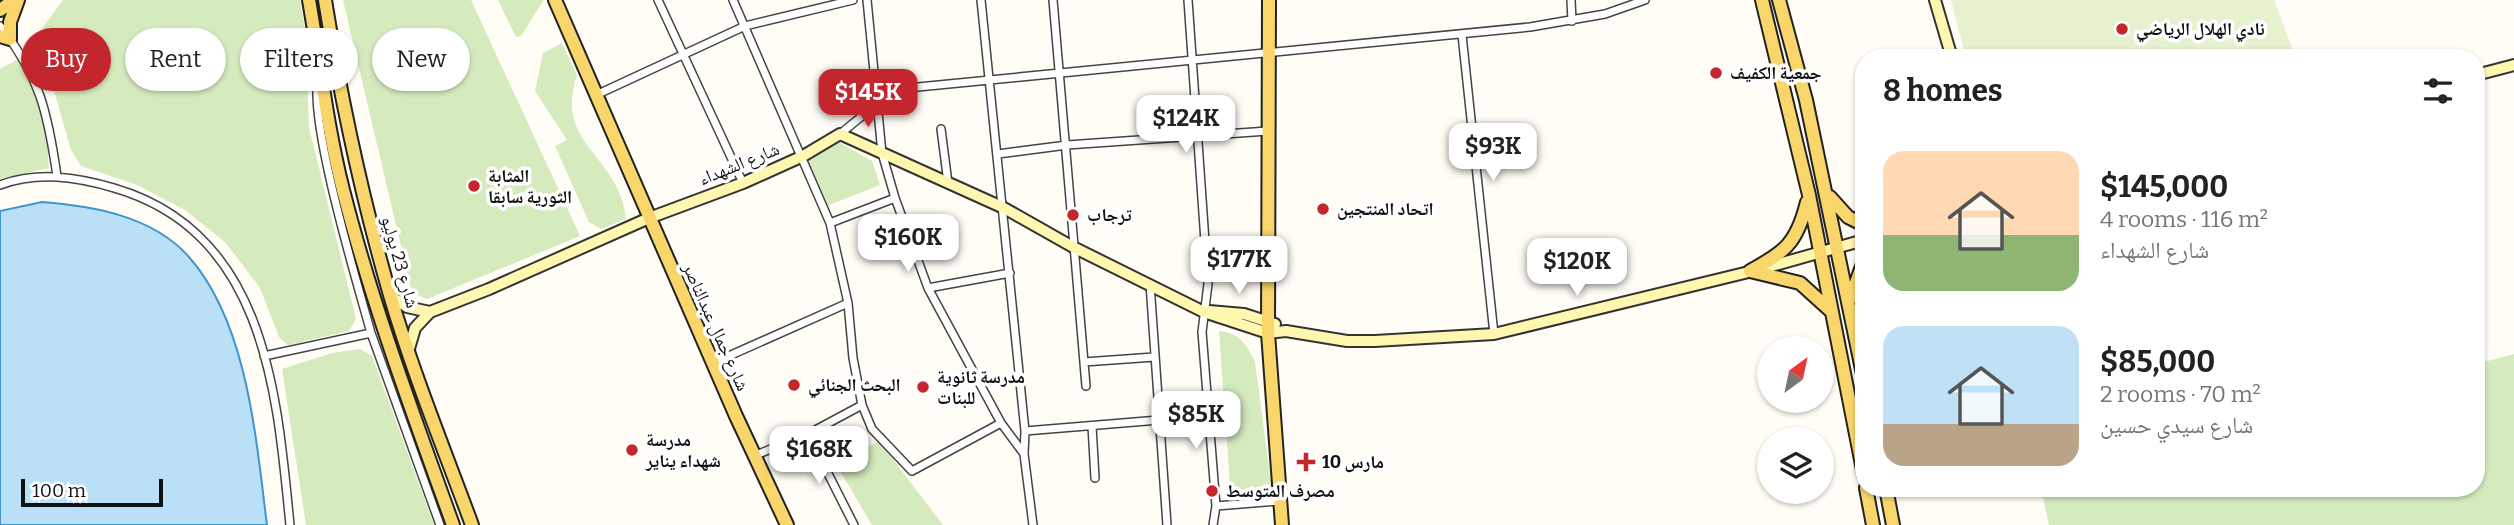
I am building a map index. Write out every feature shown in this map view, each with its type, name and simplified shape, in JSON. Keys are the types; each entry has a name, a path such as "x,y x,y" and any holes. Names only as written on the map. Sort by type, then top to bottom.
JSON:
{"main road":[{"path":"0,10 16,0"},
{"path":"5,37 16,0"},
{"name":"شارع 23 يوليو","path":"309,0 314,28"},
{"name":"شارع 23 يوليو","path":"325,0 345,121 390,296 472,525"},
{"name":"شارع جمال عبدالناصر","path":"555,0 713,363 787,525"},
{"path":"1269,0 1268,327 1282,525"},
{"path":"1762,0 1809,195 1855,430"},
{"path":"1779,0 1806,100 1839,247 1855,335"},
{"name":"شارع 23 يوليو","path":"325,91 342,188 410,426 453,525"},
{"path":"1826,192 1836,207 1855,219"},
{"path":"1750,271 1779,256 1787,247 1801,225 1809,195"},
{"path":"1750,271 1800,283 1831,311"},
{"path":"1849,306 1855,288"},
{"path":"1868,497 1874,525"},
{"path":"1888,497 1894,525"}],"street":[{"path":"658,0 743,183"},
{"path":"733,0 830,223 848,303 853,358 862,405 872,429 912,471 1001,423"},
{"path":"596,96 684,57 745,26 828,3 853,0"},
{"path":"867,0 882,153 895,198 928,288 1001,423 1024,454"},
{"path":"981,0 1004,208 1025,431 1024,454 1033,525"},
{"path":"1053,0 1086,386"},
{"path":"1188,0 1208,284 1202,332 1216,506 1213,525"},
{"path":"1571,0 1572,21"},
{"path":"877,92 1462,35 1572,21 1645,0"},
{"path":"1935,0 1949,49"},
{"path":"0,26 40,88 48,115 57,176"},
{"path":"1462,35 1494,334"},
{"path":"2485,73 2514,65"},
{"path":"314,91 323,142 371,333 410,426 440,525"},
{"path":"878,103 841,134 1004,208 1073,247 1204,312 1286,331 1347,341 1494,334 1855,243"},
{"path":"941,129 948,183"},
{"path":"998,154 1067,145 1268,131"},
{"name":"شارع الشهداء","path":"430,312 489,289 649,218 743,183 803,156 841,134"},
{"path":"0,185 57,176 124,191 167,210 190,226 224,264 252,312 264,356 279,426 290,525"},
{"path":"830,223 895,198"},
{"path":"928,288 1010,273"},
{"path":"1150,284 1167,525"},
{"path":"390,296 407,307 430,312"},
{"path":"713,363 848,303"},
{"path":"408,352 415,328 430,312"},
{"path":"264,356 371,333"},
{"path":"1084,362 1154,357"},
{"path":"756,455 808,434 862,405"},
{"path":"1025,431 1159,420"},
{"path":"1092,426 1095,478"},
{"path":"808,434 854,525"},
{"path":"1216,506 1279,501"}],"green space":[{"path":"63,0 300,0 305,28 240,28 240,91 308,91 309,127 356,319 349,331 288,345 279,337 260,288 226,243 185,210 137,185 81,166 71,150 54,91 111,91 111,28 42,28"},
{"path":"343,0 471,0 580,236 427,299 412,293 358,64 358,28 350,28"},
{"path":"498,0 543,1 521,36 516,37"},
{"name":"نادي الهلال الرياضي","path":"1951,0 2274,0 2293,49 1964,49"},
{"path":"562,43 577,75 572,99 574,118 580,134 612,179 621,197 626,219 601,229 589,222 555,146 567,140 535,91 543,53"},
{"path":"20,58 21,91 35,91 45,114 49,168 0,179 0,69"},
{"path":"837,141 872,161 880,185 824,207 805,152"},
{"path":"1219,331 1232,334 1241,340 1255,362 1272,490 1231,499"},
{"path":"360,349 372,356 434,525 306,525 282,369 332,353"},
{"path":"2514,354 2514,525 2049,525 2043,497 2485,497 2485,362"},
{"path":"879,441 943,525 872,525 836,464"}],"water":[{"path":"42,202 101,210 140,223 174,243 189,257 209,284 225,315 246,384 267,525 0,525 0,211"}],"place":[{"name":"نادي الهلال الرياضي","path":"2122,29"},
{"name":"جمعية الكفيف","path":"1716,73"},
{"name":"المثابة الثورية سابقا","path":"474,186"},
{"name":"اتحاد المنتجين","path":"1323,209"},
{"name":"ترجاب","path":"1073,215"},
{"name":"البحث الجنائي","path":"794,385"},
{"name":"مدرسة ثانوية للبنات","path":"923,387"},
{"name":"مدرسة شهداء يناير","path":"632,450"},
{"name":"10 مارس","path":"1306,462"},
{"name":"مصرف المتوسط","path":"1212,491"}]}
